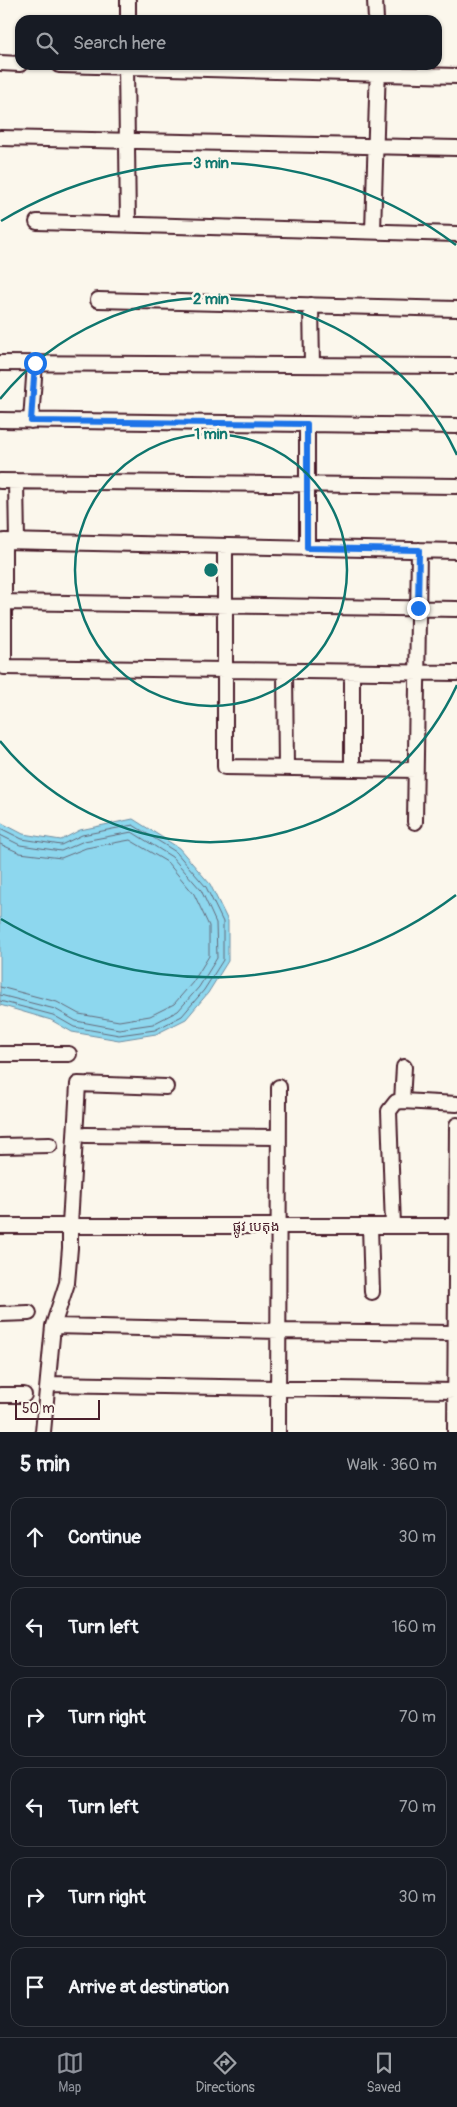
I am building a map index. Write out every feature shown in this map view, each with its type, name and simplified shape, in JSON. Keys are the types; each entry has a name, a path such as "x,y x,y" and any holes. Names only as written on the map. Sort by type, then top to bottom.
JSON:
{"street":[{"path":"128,0 128,15"},
{"path":"375,0 376,15"},
{"path":"0,63 15,64"},
{"path":"126,70 128,224"},
{"path":"373,232 378,70"},
{"path":"389,70 457,76"},
{"path":"0,138 457,148"},
{"path":"37,222 457,234"},
{"path":"98,300 457,308"},
{"path":"311,305 312,365"},
{"path":"0,363 457,366"},
{"path":"31,421 35,363"},
{"path":"0,420 457,426"},
{"path":"307,424 307,548"},
{"path":"0,480 457,486"},
{"path":"16,481 17,541"},
{"path":"457,551 4,541 4,667 457,673"},
{"path":"225,546 226,767 416,770"},
{"path":"415,822 419,550"},
{"path":"4,602 457,609"},
{"path":"286,671 286,768"},
{"path":"352,672 352,769"},
{"path":"0,1054 69,1054"},
{"path":"402,1101 404,1067"},
{"path":"43,1432 53,1326 67,1283 78,1084 166,1087"},
{"path":"278,1086 278,1432"},
{"path":"393,1226 389,1112 396,1102 402,1101 457,1104"},
{"path":"455,1432 457,1125"},
{"path":"85,1135 278,1137"},
{"path":"0,1146 50,1145"},
{"name":"ផ្លូវ បេតុង","path":"0,1226 457,1226"},
{"path":"370,1226 372,1292"},
{"path":"0,1314 29,1313"},
{"path":"53,1326 279,1332 455,1333"},
{"path":"48,1384 455,1391"},
{"path":"0,1396 24,1395"}],"water":[{"path":"133,819 179,848 210,884 228,921 228,961 208,993 186,1019 156,1034 119,1040 72,1032 51,1020 0,1005 0,822 23,834 61,840 80,830"}],"route":[{"path":"35,363 31,421 307,424 307,548 419,550 418,608"}]}
